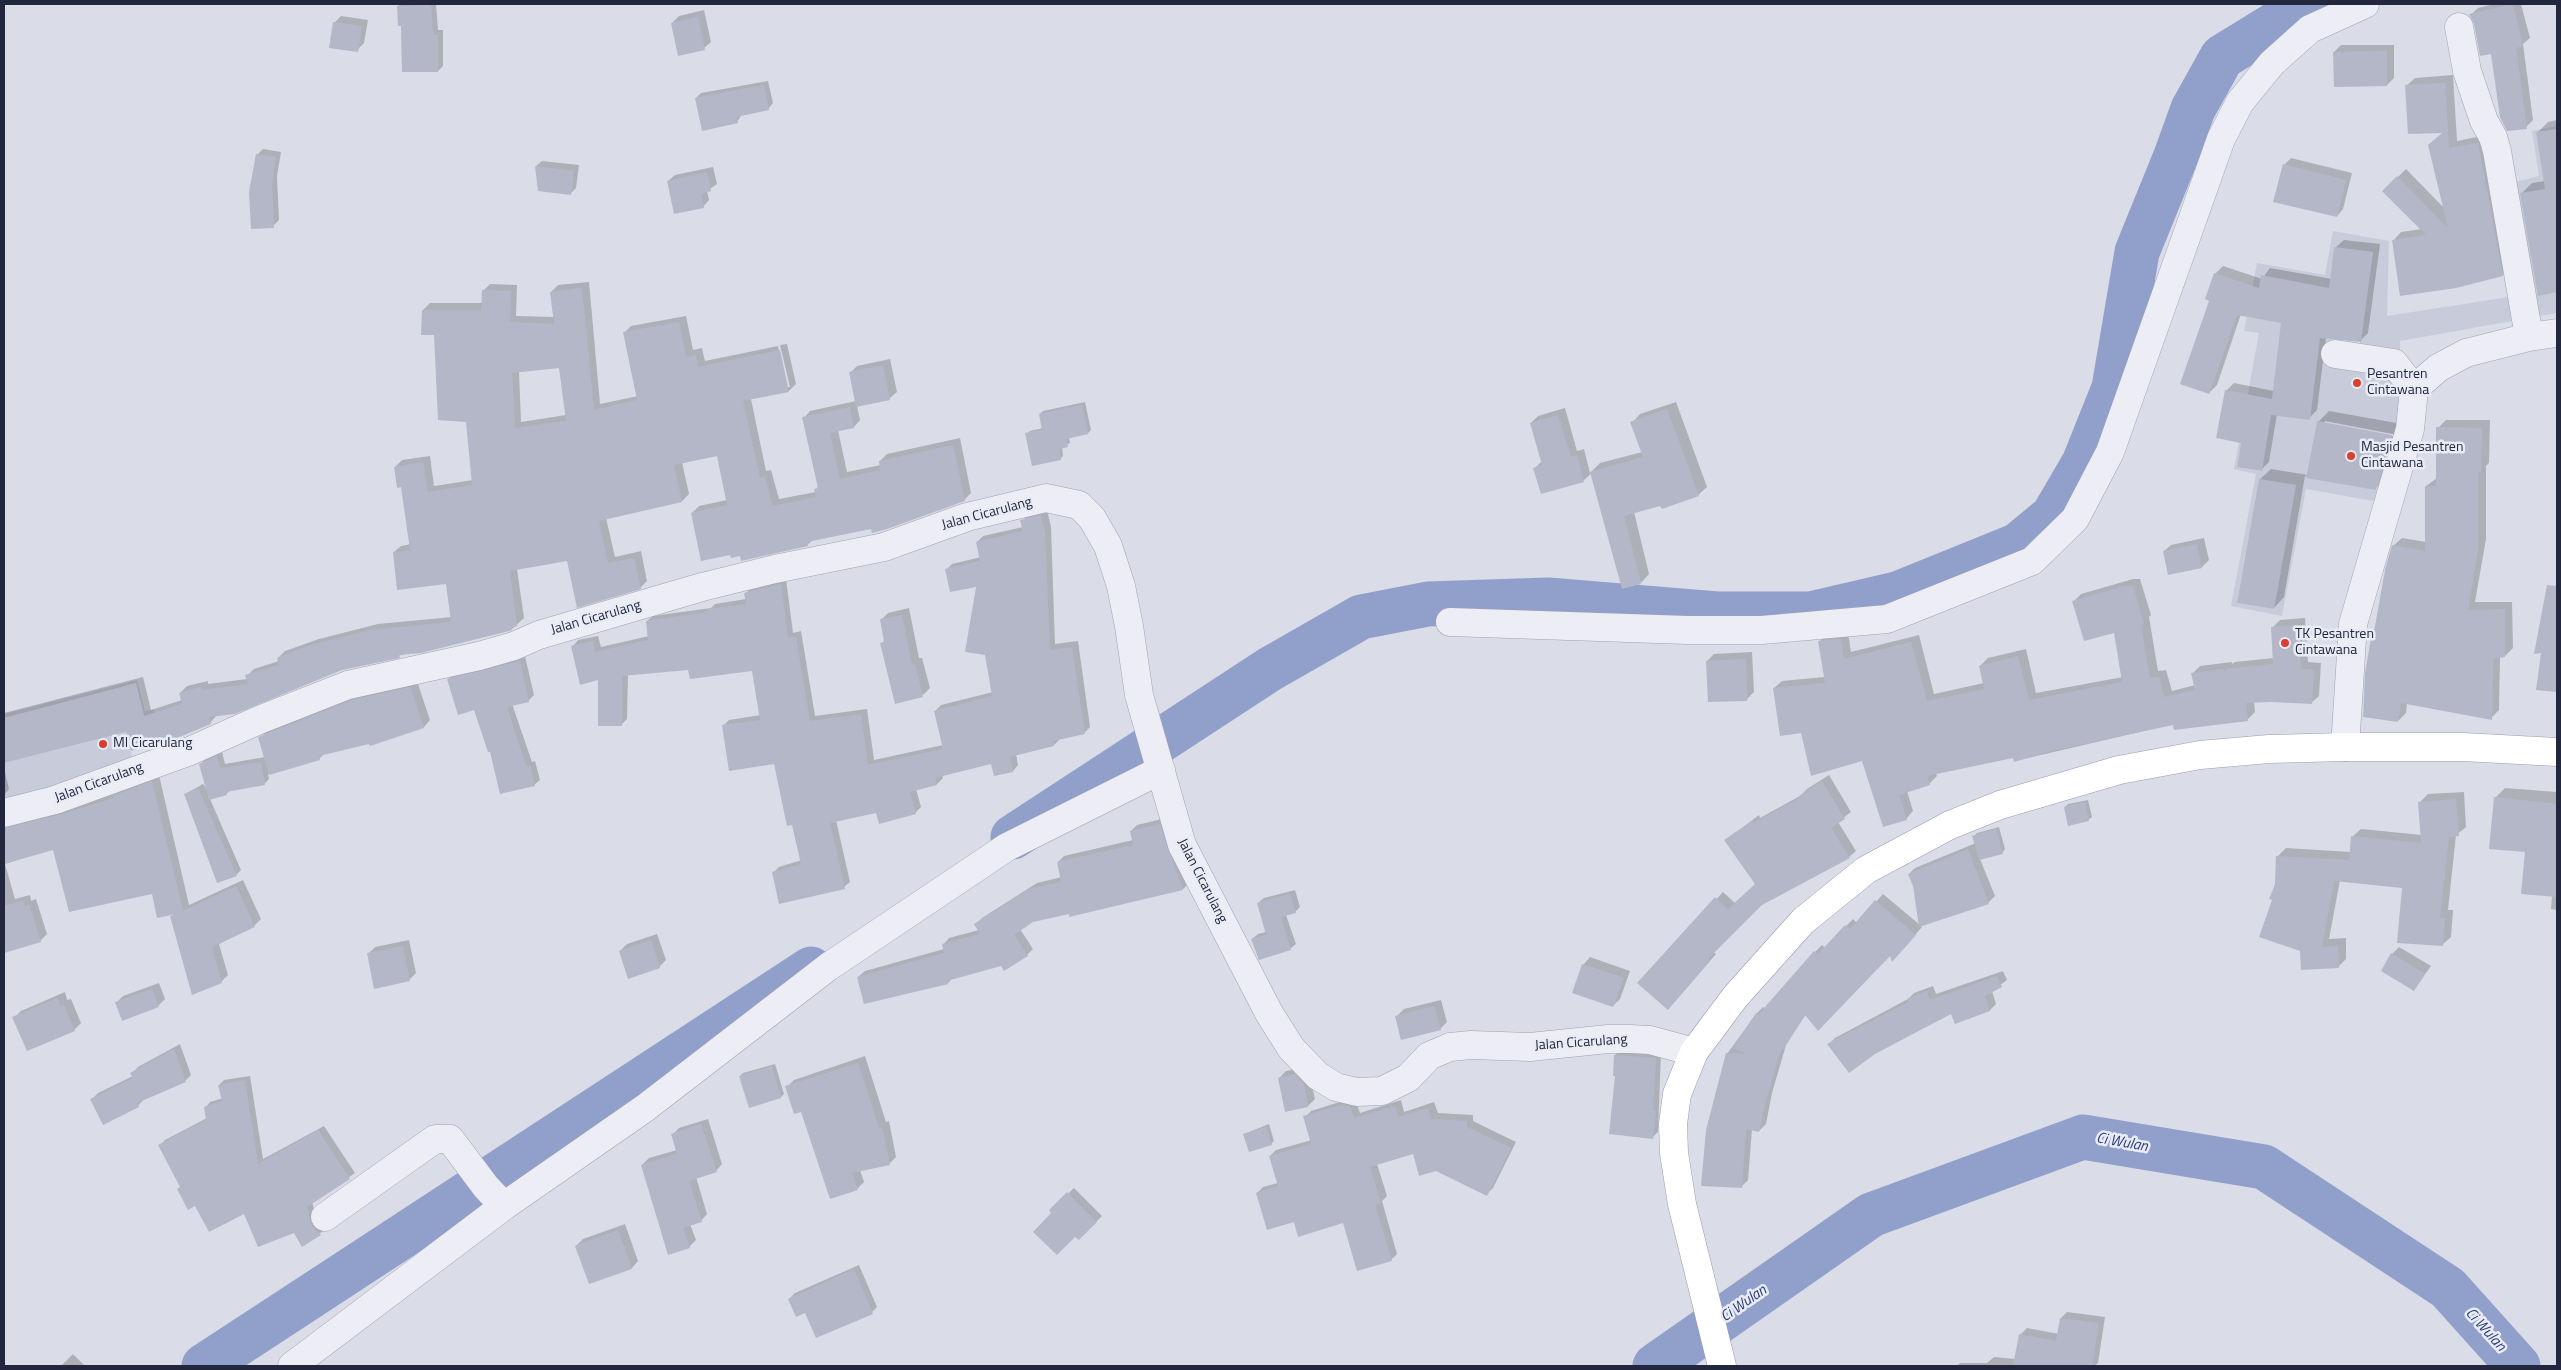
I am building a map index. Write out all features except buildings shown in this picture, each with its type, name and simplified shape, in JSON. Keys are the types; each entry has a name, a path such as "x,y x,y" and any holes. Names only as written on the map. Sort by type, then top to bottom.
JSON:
{"main road":[{"path":"1722,1366 1682,1204 1674,1153 1673,1124 1677,1094 1694,1052 1735,997 1803,921 1866,870 1950,825 2052,788 2119,770 2200,755 2269,749 2345,747 2464,747 2557,752"}],"street":[{"path":"1450,622 1687,630 1762,630 1887,619 2032,561 2074,519 2110,452 2221,139 2240,102 2272,63 2310,29 2365,4"},
{"path":"2459,27 2467,71 2484,121 2493,136 2498,151 2529,337"},
{"path":"2345,747 2353,624 2410,429 2414,389 2438,368 2466,353 2529,337 2557,333"},
{"path":"2335,354 2394,363 2414,389"},
{"name":"Jalan Cicarulang","path":"4,813 55,800 181,754 259,720 348,685 479,656 514,646 539,635 702,587 775,569 884,547 967,516 1046,498 1079,505 1092,518 1108,546 1129,626 1139,696 1182,845 1269,1012 1291,1048 1318,1076 1336,1087 1357,1092 1382,1091 1408,1078 1429,1056 1450,1047 1530,1047 1608,1039 1650,1040 1694,1052"},
{"path":"292,1366 495,1197 645,1108 828,967 999,852 1159,761"},
{"path":"325,1216 435,1139 450,1139 495,1197"}],"shaded area":[{"name":"Pesantren Cintawana","path":"2557,126 2557,313 2400,341 2400,422 2385,503 2306,489 2282,616 2231,606 2256,474 2234,469 2259,333 2244,331 2257,263 2325,275 2333,231 2389,241 2387,316 2528,294 2511,183 2539,176 2532,131","holes":["2334,247 2373,252 2360,343 2323,338","2317,421 2395,435 2384,491 2306,477","2244,427 2268,431 2261,471 2237,467","2259,479 2296,485 2274,609 2237,603"]},
{"name":"MI Cicarulang","path":"137,680 145,711 154,709 166,758 4,800 4,763 126,732 134,764 163,757 152,714 144,716 136,684 4,718 4,714"}],"waterway":[{"path":"1013,837 1270,669 1361,617 1428,604 1548,600 1717,614 1811,614 1897,594 2018,545 2053,516 2084,463 2114,388 2137,252 2193,109 2222,57 2308,4"},
{"path":"204,1366 811,969"},
{"name":"Ci Wulan","path":"1655,1366 1871,1215 2083,1137 2264,1167 2448,1288 2518,1366"}],"place":[{"name":"Pesantren Cintawana","path":"2357,383"},
{"name":"Masjid Pesantren Cintawana","path":"2351,456"},
{"name":"TK Pesantren Cintawana","path":"2285,643"},
{"name":"MI Cicarulang","path":"103,744"}]}
